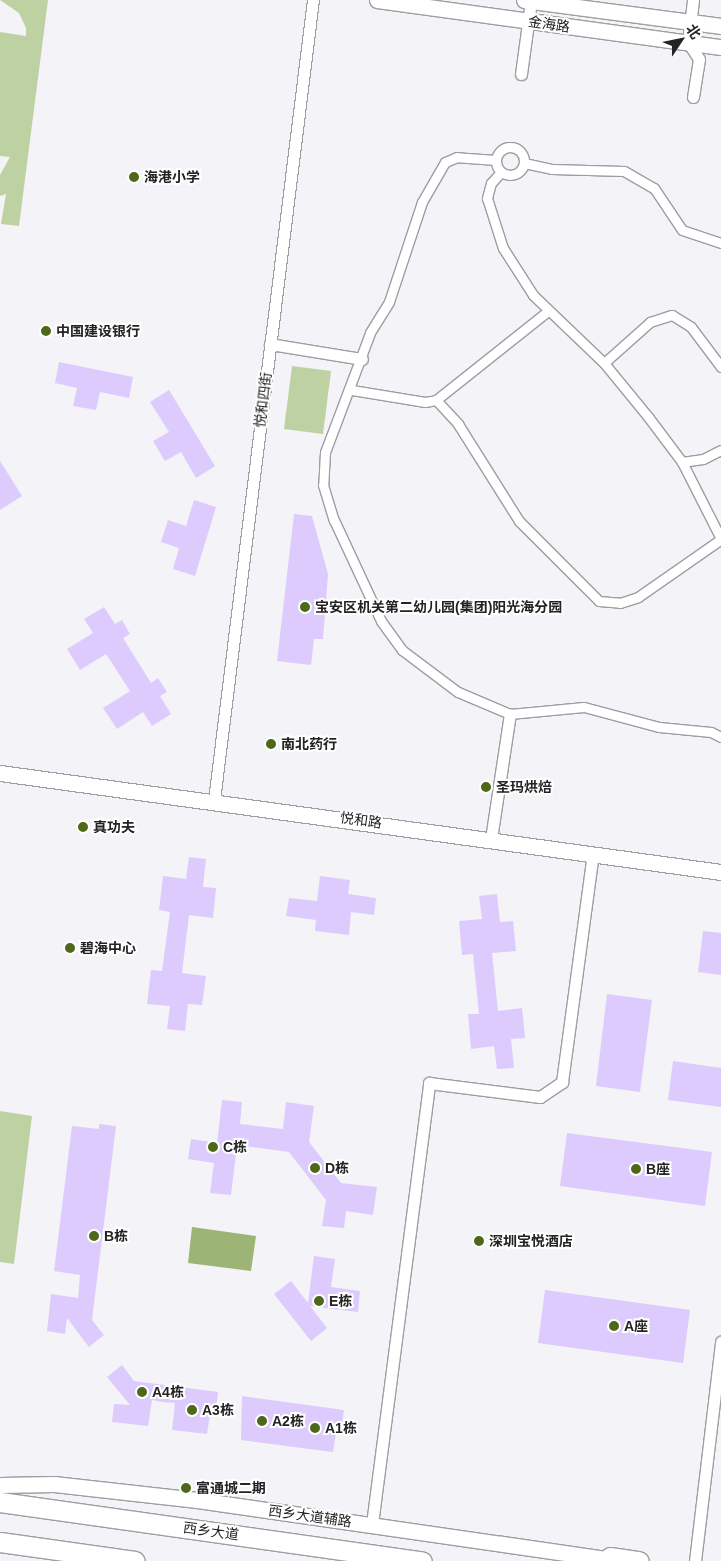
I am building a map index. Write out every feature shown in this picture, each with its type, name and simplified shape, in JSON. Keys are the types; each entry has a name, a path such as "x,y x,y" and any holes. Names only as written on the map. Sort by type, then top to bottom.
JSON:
{"main road":[{"name":"西乡大道","path":"0,1502 422,1561"},
{"path":"0,1542 135,1561"},
{"path":"614,1559 639,1561"}],"street":[{"name":"悦和四街","path":"214,800 312,0"},
{"name":"金海路","path":"378,0 721,47"},
{"path":"693,0 688,42 699,58 693,97"},
{"path":"521,74 528,21 527,1"},
{"name":"金海路","path":"527,1 721,26"},
{"path":"501,172 496,160 500,151 508,148 518,150 524,163"},
{"path":"496,160 457,157 445,162 436,173 404,247 389,302 370,333 352,390 322,468 323,485 334,520 361,582 381,621 402,650 458,692 510,714 584,708 659,727 711,732 721,737"},
{"path":"501,172 514,175 524,163"},
{"path":"524,163 560,170 624,171 654,188 682,230 721,243"},
{"path":"436,400 458,424 520,521 599,601 620,603 638,596 721,539 682,462 604,363 548,311 503,248 490,217 487,198 491,182 501,172"},
{"path":"352,390 425,402 436,400 548,311"},
{"path":"604,363 650,322 672,315 691,327 721,367"},
{"path":"270,344 362,358"},
{"path":"682,462 702,460 721,450"},
{"path":"491,839 510,714"},
{"name":"悦和路","path":"0,773 214,800 721,872"},
{"path":"372,1524 429,1083 540,1097 562,1082 593,853"},
{"path":"695,1561 721,1342"},
{"name":"西乡大道辅路","path":"0,1485 54,1484 372,1524 614,1559"}],"shaded area":[{"path":"0,0 48,0 19,226 1,224 6,194 0,196 0,175 10,157 0,156 0,32 26,36 26,28 19,13"},
{"path":"292,366 331,371 323,434 284,429"},
{"path":"0,1111 32,1116 14,1264 0,1262"},
{"path":"192,1227 256,1236 251,1271 188,1263"}],"building":[{"path":"59,362 133,377 129,398 100,392 96,410 73,406 77,388 55,383"},
{"path":"169,390 215,466 196,478 181,452 165,461 153,441 169,432 150,402"},
{"path":"0,461 22,496 0,510"},
{"path":"194,500 216,507 195,576 173,569 179,548 161,542 168,520 186,526"},
{"name":"宝安区机关第二幼儿园(集团)阳光海分园","path":"294,514 312,516 328,574 323,639 314,639 311,665 277,661"},
{"path":"104,607 115,624 122,620 130,634 123,638 151,683 158,678 167,692 160,696 171,714 152,726 143,712 117,729 103,708 130,691 106,654 80,670 67,649 93,633 84,619"},
{"path":"189,857 206,859 203,887 216,888 213,918 189,915 182,973 206,976 202,1005 188,1004 185,1031 167,1029 170,1006 147,1004 151,970 162,971 170,912 159,910 163,876 186,879"},
{"path":"320,876 350,880 348,894 376,898 374,915 351,912 349,935 315,931 316,920 286,916 289,898 317,901"},
{"path":"497,894 500,922 513,921 516,951 492,953 498,1011 522,1008 525,1038 511,1039 514,1068 497,1069 494,1046 471,1049 468,1014 479,1014 473,954 462,955 459,921 482,919 479,896"},
{"path":"703,931 721,933 721,975 698,972"},
{"path":"607,994 652,1000 640,1092 596,1086"},
{"path":"673,1061 721,1068 721,1107 668,1100"},
{"path":"222,1100 242,1102 240,1124 283,1129 286,1102 314,1106 309,1142 341,1183 377,1187 373,1215 346,1211 344,1228 322,1226 326,1200 289,1152 237,1145 231,1195 210,1193 214,1163 188,1159 191,1139 217,1143"},
{"name":"B栋","path":"99,1124 116,1126 92,1320 104,1335 89,1347 67,1318 65,1334 47,1331 51,1294 78,1298 80,1275 54,1271 72,1126 99,1129"},
{"name":"B座","path":"567,1133 712,1152 705,1206 560,1186"},
{"name":"E栋","path":"314,1256 335,1259 331,1287 360,1291 358,1312 310,1306 327,1328 311,1341 274,1294 291,1281 308,1303"},
{"name":"A座","path":"545,1290 690,1310 683,1363 538,1343"},
{"path":"122,1365 134,1381 218,1392 216,1409 211,1408 207,1434 172,1430 175,1403 152,1400 148,1426 112,1422 114,1404 130,1405 107,1377"},
{"path":"242,1396 344,1410 342,1426 337,1426 333,1452 241,1440"}],"place":[{"name":"海港小学","path":"134,177"},
{"name":"中国建设银行","path":"46,331"},
{"name":"宝安区机关第二幼儿园(集团)阳光海分园","path":"305,607"},
{"name":"南北药行","path":"271,744"},
{"name":"圣玛烘焙","path":"486,787"},
{"name":"真功夫","path":"83,827"},
{"name":"碧海中心","path":"70,948"},
{"name":"C栋","path":"213,1147"},
{"name":"D栋","path":"315,1168"},
{"name":"B座","path":"636,1169"},
{"name":"B栋","path":"94,1236"},
{"name":"深圳宝悦酒店","path":"479,1241"},
{"name":"E栋","path":"319,1301"},
{"name":"A座","path":"614,1326"},
{"name":"A4栋","path":"142,1392"},
{"name":"A3栋","path":"192,1410"},
{"name":"A2栋","path":"262,1421"},
{"name":"A1栋","path":"315,1428"},
{"name":"富通城二期","path":"186,1488"}]}
